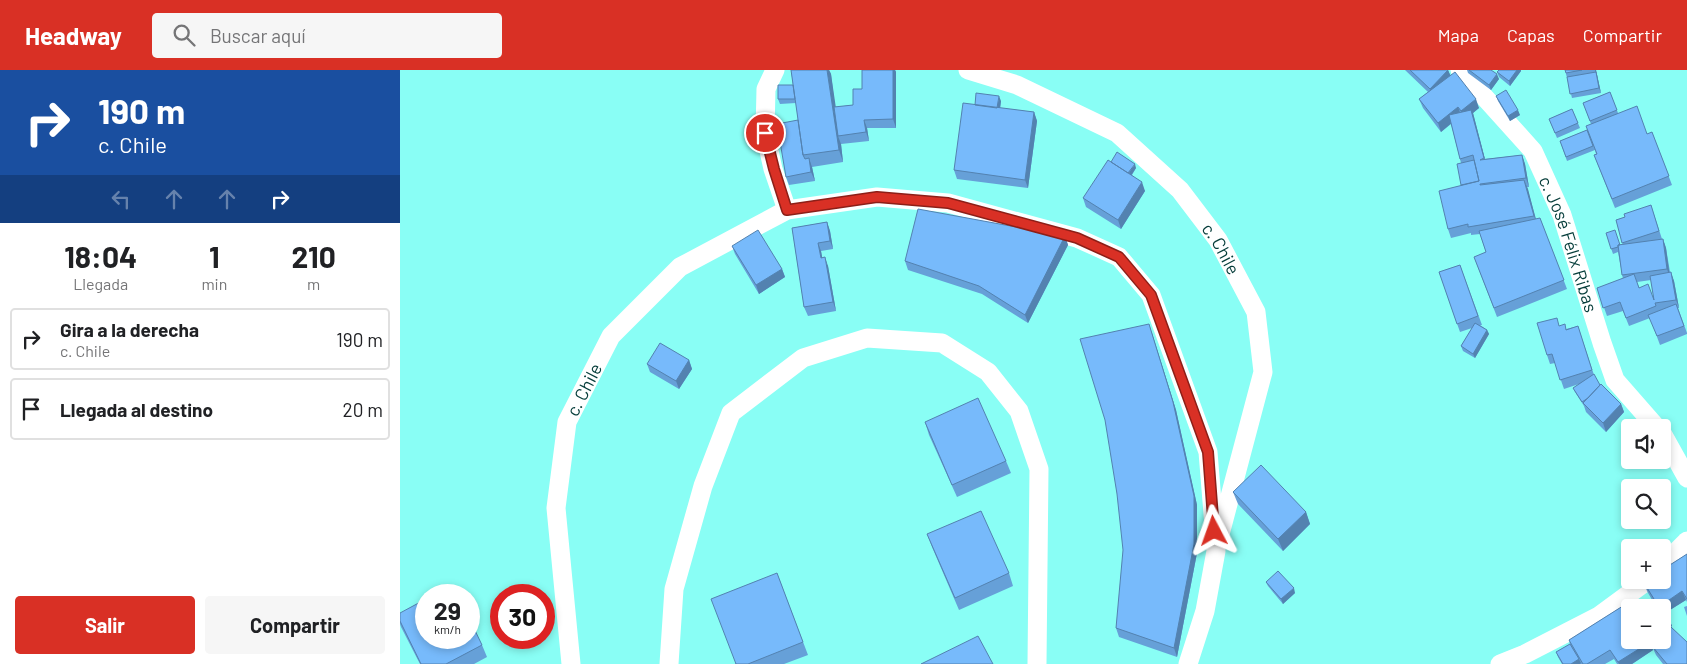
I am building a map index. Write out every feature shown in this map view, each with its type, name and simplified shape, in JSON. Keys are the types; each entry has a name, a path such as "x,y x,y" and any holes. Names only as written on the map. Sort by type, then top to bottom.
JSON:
{"street":[{"path":"775,70 766,89 765,133 787,210"},
{"name":"c. Chile","path":"968,70 1017,85 1117,133 1180,190 1218,240 1256,312 1263,372 1216,551 1205,611 1188,664"},
{"name":"c. José Félix Ribas","path":"1460,70 1533,151 1562,215 1615,380 1650,419"},
{"name":"c. Chile","path":"571,664 556,508 567,422 611,336 680,267 787,210 877,197 948,203 1077,238 1119,257 1151,295 1208,452 1216,551"},
{"path":"669,664 674,589 704,486 731,413 803,358 867,338 942,343 988,372 1018,411 1039,469 1037,664"},
{"path":"1671,449 1687,478"},
{"path":"1671,557 1687,541"},
{"path":"1500,664 1525,654 1600,616 1636,589"}],"building":[{"path":"791,70 827,70 839,150 803,155"},
{"path":"862,70 893,70 893,119 864,120 866,132 838,136 834,107 853,105 853,89 862,89"},
{"path":"1410,70 1448,70 1430,89"},
{"path":"1469,70 1491,70 1497,74 1489,85"},
{"path":"1499,70 1517,70 1509,81 1497,72"},
{"path":"1565,70 1582,70 1566,73"},
{"path":"1455,72 1476,99 1461,111 1458,107 1438,123 1419,99"},
{"path":"1596,72 1599,88 1570,94 1567,77"},
{"path":"778,85 793,85 795,99 778,99"},
{"path":"1506,90 1518,110 1508,116 1496,96"},
{"path":"1610,92 1617,110 1590,121 1583,103"},
{"path":"976,93 999,96 997,108 975,105"},
{"path":"963,103 1034,112 1025,180 954,170"},
{"path":"1637,106 1647,134 1652,132 1669,176 1612,199 1594,155 1597,154 1586,126"},
{"path":"1572,109 1578,123 1555,133 1549,119"},
{"path":"1471,110 1484,158 1480,160 1522,155 1526,178 1480,185 1524,180 1534,216 1468,227 1468,224 1448,229 1439,191 1479,181 1473,155 1460,159 1449,115"},
{"path":"798,120 803,155 805,159 809,158 811,172 786,177 777,124"},
{"path":"1587,130 1593,146 1566,157 1560,141"},
{"path":"1117,152 1135,164 1128,173 1111,162"},
{"path":"1108,160 1142,182 1118,220 1083,198"},
{"path":"1474,160 1479,181 1461,185 1457,164"},
{"path":"1651,205 1659,231 1622,243 1616,220 1625,217 1624,214"},
{"path":"918,209 1065,236 1025,315 979,286 905,261"},
{"path":"1540,218 1564,280 1494,308 1474,257 1486,252 1479,231"},
{"path":"827,222 830,241 818,243 821,258 825,257 833,302 804,307 792,228"},
{"path":"758,230 782,269 756,285 732,246"},
{"path":"1615,230 1620,245 1611,249 1606,233"},
{"path":"1663,239 1667,269 1622,275 1618,245"},
{"path":"1460,265 1478,316 1457,324 1439,272"},
{"path":"1671,272 1676,300 1655,303 1656,306 1626,318 1620,302 1603,308 1597,288 1634,274 1639,288 1648,284 1654,300 1650,276"},
{"path":"1676,304 1684,326 1657,336 1648,315"},
{"path":"1557,318 1559,326 1565,324 1566,330 1578,326 1592,370 1560,380 1552,354 1547,355 1537,323"},
{"path":"1475,323 1487,330 1473,354 1461,346"},
{"path":"1149,324 1173,402 1194,496 1194,544 1174,648 1116,628 1123,550 1117,494 1105,420 1080,339"},
{"path":"660,343 689,360 676,381 647,364"},
{"path":"1594,374 1600,385 1582,402 1573,388"},
{"path":"1601,384 1621,404 1603,423 1583,403"},
{"path":"978,398 1006,461 952,485 925,422"},
{"path":"1261,465 1306,512 1278,539 1233,492"},
{"path":"981,511 1009,573 955,598 927,534"},
{"path":"1687,554 1687,599 1682,591 1670,599 1654,599 1648,589 1671,589 1671,564"},
{"path":"1278,571 1294,588 1281,599 1266,582"},
{"path":"777,573 803,642 748,664 736,664 711,599"},
{"path":"415,605 415,649 474,649 446,664 421,664 400,621 400,613"},
{"path":"1621,607 1621,649 1639,649 1618,662 1610,650 1587,664 1583,664 1569,640"},
{"path":"1671,627 1687,642 1687,664 1667,664 1654,649 1671,649"},
{"path":"978,636 993,664 921,664"},
{"path":"1570,644 1579,659 1571,664 1563,664 1556,652"}],"route":[{"path":"765,133 787,210 877,197 948,203 1077,238 1119,257 1151,295 1208,452 1214,531"}]}
